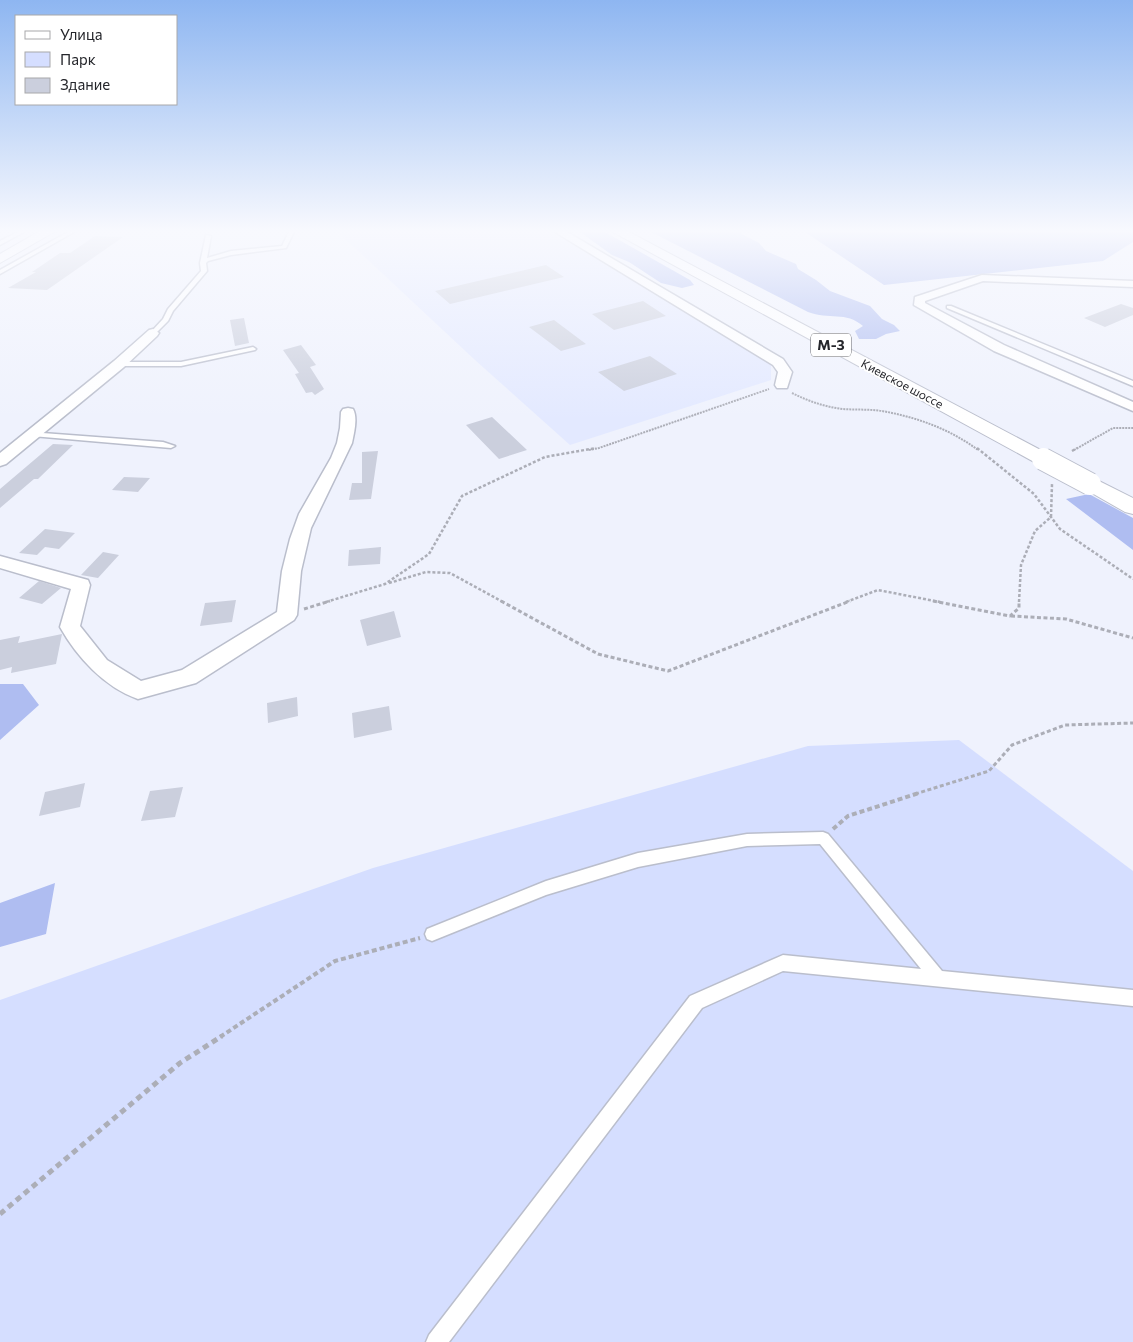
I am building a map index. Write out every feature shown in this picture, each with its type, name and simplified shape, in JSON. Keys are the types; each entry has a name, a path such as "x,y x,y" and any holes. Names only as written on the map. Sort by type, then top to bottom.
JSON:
{"main road":[{"name":"Киевское шоссе","path":"740,295 1045,453"},
{"name":"Киевское шоссе","path":"750,295 1092,478 1133,507"},
{"name":"Киевское шоссе","path":"1092,478 1133,493"}],"street":[{"path":"665,295 778,362 785,372 782,385"},
{"path":"933,295 920,299 920,305 999,348 1133,407"},
{"path":"0,461 119,364 153,333"},
{"path":"0,562 81,585 70,627 100,666 138,690 188,677 287,615 289,580 302,527 340,453 349,423 348,412"}],"lane":[{"path":"153,333 166,320 170,310 185,295"},
{"path":"949,307 1133,384"},
{"path":"119,364 181,364 253,349"},
{"path":"32,434 171,446"},
{"path":"432,934 546,888 638,860 747,840 823,838 938,978"},
{"path":"436,1342 696,1002 783,963 1133,998"}],"path":[{"path":"385,584 429,554 462,496 545,457 599,448 782,385 791,392 813,403 844,409 858,408 883,411 940,426 976,448 1034,494 1060,529 1133,579"},
{"path":"1010,616 1019,608 1021,565 1035,530 1051,517"},
{"path":"287,615 426,572 450,573 598,654 668,671 878,590 1010,616 1066,619 1133,638"},
{"path":"823,838 848,816 989,771 1012,745 1065,725 1133,723"},
{"path":"0,1214 180,1063 335,961 432,934"}],"shaded area":[{"path":"405,295 656,295 771,363 771,380 570,445"},
{"path":"774,295 840,295 870,306 882,319 894,325 900,331 886,334 876,339 859,339 855,331 863,326 857,321 844,317 808,312"},
{"path":"1089,494 1133,518 1133,550 1066,499"},
{"path":"0,684 23,684 39,705 0,740"},
{"path":"55,883 46,934 0,947 0,903"}],"green space":[{"path":"959,740 1133,871 1133,1342 0,1342 0,1000 373,868 808,746"}],"building":[{"path":"439,295 490,295 450,304"},
{"path":"643,301 666,316 614,330 592,314"},
{"path":"1121,304 1133,308 1133,315 1105,327 1084,318"},
{"path":"244,318 249,343 235,346 230,320"},
{"path":"554,320 586,344 561,351 529,327"},
{"path":"301,345 316,365 310,367 324,389 315,395 312,392 306,393 295,374 299,373 283,350"},
{"path":"650,356 677,374 624,391 598,372"},
{"path":"492,417 527,450 499,459 466,425"},
{"path":"53,444 73,445 38,479 34,479 0,508 0,489"},
{"path":"378,451 371,499 349,500 352,483 362,483 362,452"},
{"path":"124,477 150,478 138,492 112,490"},
{"path":"45,529 75,533 59,549 45,547 37,555 19,553"},
{"path":"381,547 380,564 348,566 349,550"},
{"path":"103,552 119,555 98,578 81,575"},
{"path":"39,581 61,588 42,604 19,598"},
{"path":"236,600 232,622 200,626 205,603"},
{"path":"394,611 401,637 367,646 360,620"},
{"path":"62,634 56,664 11,673 12,667 0,670 0,640 20,636 18,643"},
{"path":"297,697 298,716 268,723 267,703"},
{"path":"389,706 392,730 354,738 352,713"},
{"path":"85,783 80,807 39,816 45,792"},
{"path":"183,787 175,817 141,821 150,791"}]}
